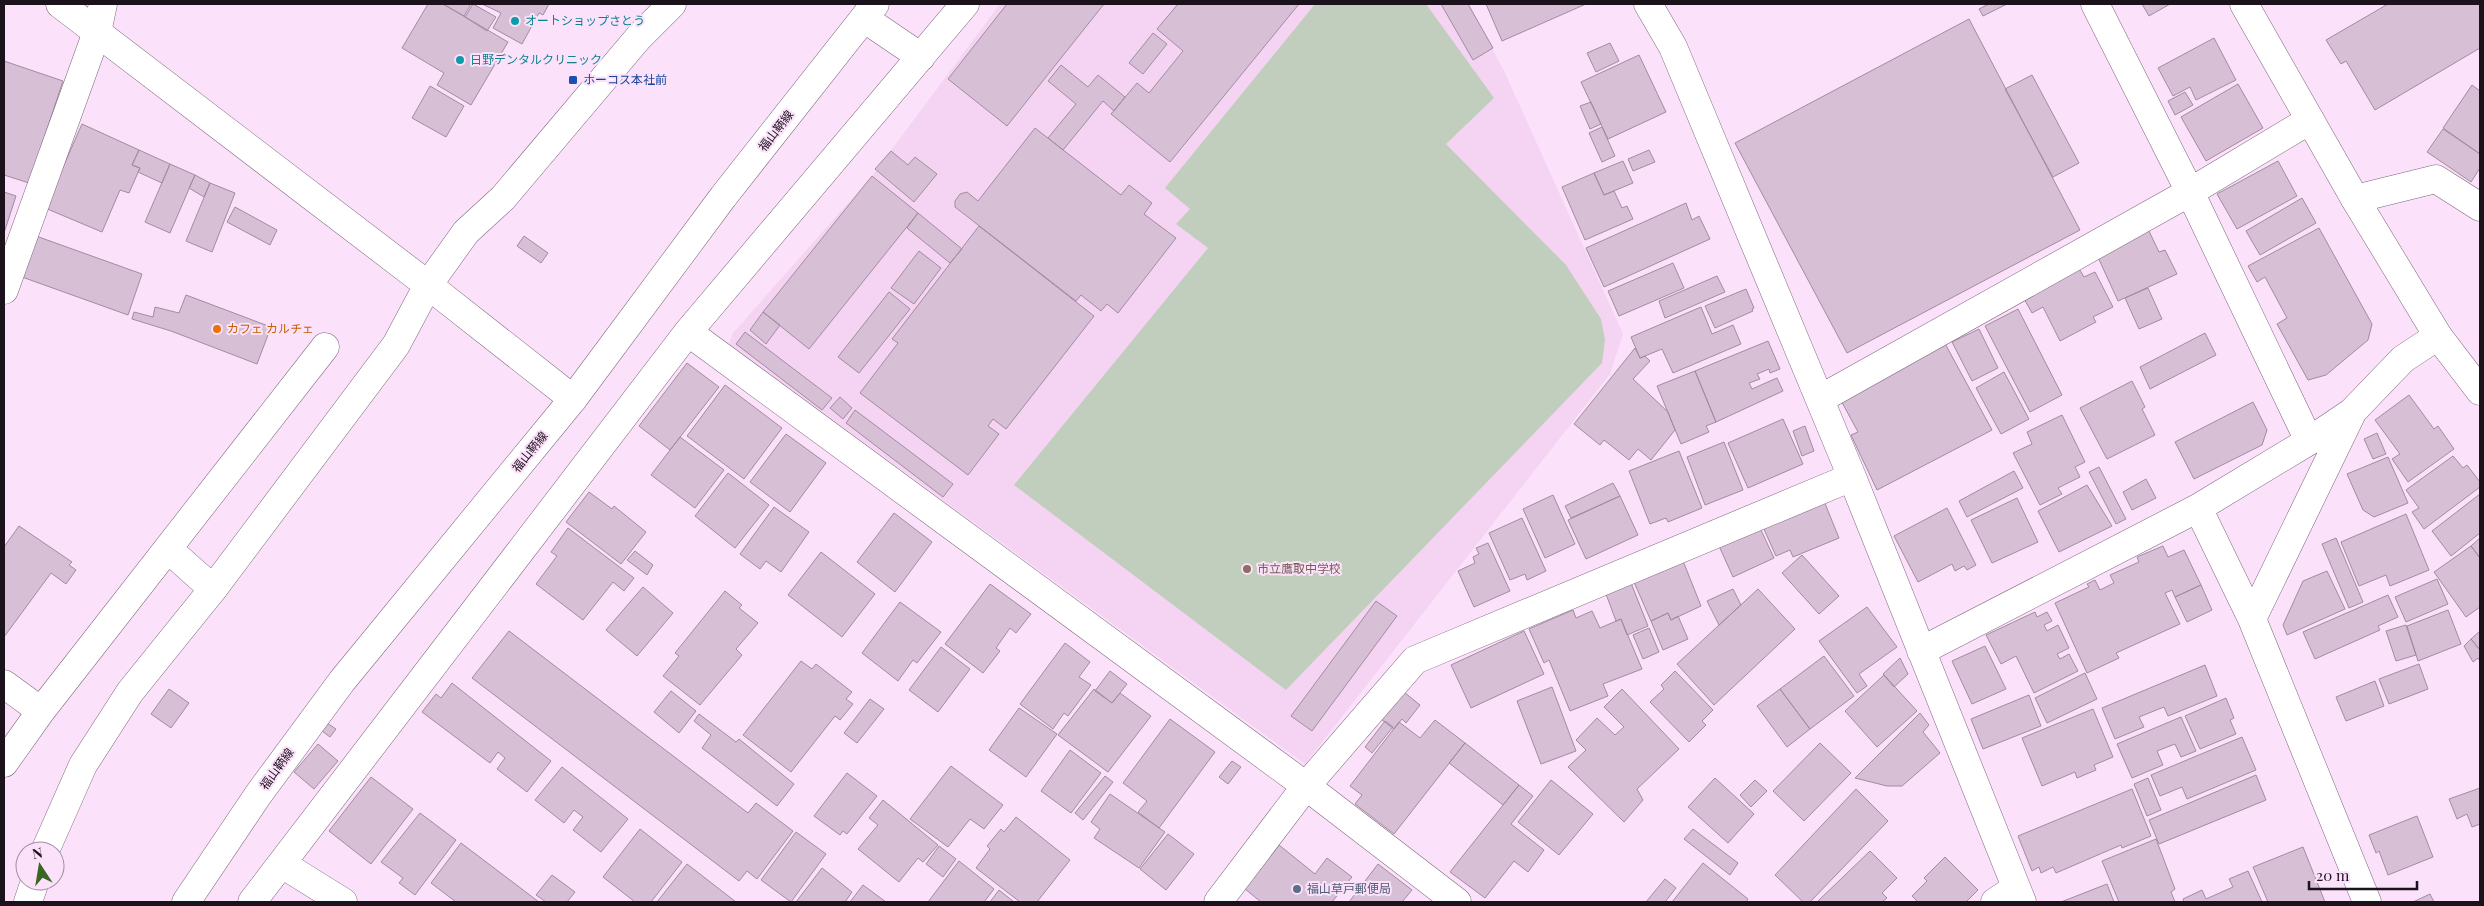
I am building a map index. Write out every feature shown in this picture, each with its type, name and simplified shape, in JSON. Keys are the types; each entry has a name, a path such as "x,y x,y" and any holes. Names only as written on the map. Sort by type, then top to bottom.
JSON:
{"street":[{"path":"60,4 428,285 573,400"},
{"path":"4,290 97,32 103,4"},
{"path":"50,841 89,757 130,692 213,589 396,345 428,285 466,232 503,198 639,36 671,4"},
{"path":"252,902 688,332 965,4"},
{"path":"1648,4 1673,47 1852,477 1921,651 2011,897"},
{"path":"2095,4 2190,192 2309,441"},
{"path":"2244,4 2355,199 2438,336 2480,391"},
{"path":"870,12 921,57"},
{"name":"福山鞆線","path":"192,893 258,795 342,681 573,400 723,197 870,12"},
{"path":"1820,400 2190,192 2310,120"},
{"path":"2355,199 2436,179 2480,207"},
{"path":"688,332 1306,786 1457,902"},
{"path":"1921,651 2198,508 2309,441 2352,412 2403,359 2438,336"},
{"path":"4,763 41,711 325,347"},
{"path":"2252,619 2352,412"},
{"path":"1218,902 1306,786 1415,660 1852,477"},
{"path":"2198,508 2252,619 2367,902"},
{"path":"168,549 213,589"},
{"path":"4,684 41,711"},
{"path":"282,864 343,902"}],"shaded area":[{"name":"市立鷹取中学校","path":"1000,4 1469,4 1505,73 1623,334 1610,374 1305,764 729,344 733,333 872,176"}],"green space":[{"path":"1315,4 1426,4 1494,98 1446,144 1566,265 1601,319 1605,340 1602,363 1286,690 1014,485 1208,248 1176,224 1190,209 1165,188"}],"building":[{"name":"日野デンタルクリニック","path":"428,4 443,4 508,42 471,105 437,85 444,73 402,48"},
{"path":"443,4 471,4 464,16"},
{"path":"473,4 496,17 487,31 465,17"},
{"name":"オートショップさとう","path":"482,4 549,4 543,15 539,13 522,44 493,28 501,13"},
{"path":"1007,4 1104,4 1007,126 948,79"},
{"path":"1178,4 1299,4 1170,162 1111,114 1137,83 1149,93 1183,51 1157,29"},
{"path":"1441,4 1468,4 1493,48 1473,60"},
{"path":"1486,4 1586,4 1502,41"},
{"path":"1989,4 2007,4 1983,16 1979,9"},
{"path":"2142,4 2170,4 2149,16"},
{"path":"2388,4 2480,4 2480,48 2375,110 2346,61 2341,64 2326,40"},
{"path":"1969,19 2080,230 1847,353 1735,143"},
{"path":"1153,33 1167,44 1143,74 1129,63"},
{"path":"2214,38 2236,80 2196,100 2190,87 2173,96 2158,68"},
{"path":"1610,43 1619,61 1596,72 1587,53"},
{"path":"1639,55 1666,112 1608,139 1581,82"},
{"path":"4,61 63,81 29,183 4,175"},
{"path":"1061,65 1088,87 1098,75 1125,97 1114,111 1103,101 1063,150 1048,138 1076,104 1048,81"},
{"path":"2032,75 2079,163 2053,177 2005,89"},
{"path":"2238,84 2263,128 2206,161 2181,117"},
{"path":"2472,85 2480,91 2480,154 2443,128"},
{"path":"430,86 464,106 446,137 412,118"},
{"path":"2185,92 2193,105 2175,115 2168,101"},
{"path":"1591,102 1601,124 1590,129 1580,106"},
{"path":"82,124 139,150 132,165 140,168 129,193 120,190 102,232 45,208"},
{"path":"1602,127 1615,156 1602,162 1589,133"},
{"path":"1035,128 1121,195 1129,185 1152,203 1144,214 1176,238 1118,313 1107,304 1101,311 1081,295 1076,301 955,207 955,201 960,194 967,192 978,201"},
{"path":"2443,129 2480,154 2480,168 2471,182 2427,152"},
{"path":"139,150 170,164 162,183 138,172 140,168 132,165"},
{"path":"1649,150 1655,162 1633,171 1628,159"},
{"path":"891,151 908,165 915,157 937,174 914,202 875,169"},
{"path":"1623,161 1633,183 1604,195 1594,173"},
{"path":"2278,161 2297,196 2237,229 2217,194"},
{"path":"170,164 195,175 170,233 145,222"},
{"path":"1594,173 1604,195 1614,191 1622,208 1627,206 1633,219 1585,240 1562,187"},
{"path":"195,175 210,183 204,197 189,188"},
{"path":"872,176 918,213 809,349 763,312"},
{"path":"210,183 235,193 212,252 186,241"},
{"path":"4,192 16,196 4,233"},
{"path":"2302,198 2316,223 2260,255 2246,231"},
{"path":"1686,203 1692,220 1699,216 1710,239 1604,287 1586,248"},
{"path":"235,207 277,230 270,245 227,222"},
{"path":"918,213 962,249 950,263 907,228"},
{"path":"979,226 1094,316 1006,429 993,419 988,426 999,434 968,475 860,393 898,343 892,339"},
{"path":"2319,228 2372,324 2368,340 2326,375 2308,380 2277,324 2287,318 2265,277 2257,282 2248,266"},
{"path":"2148,229 2159,252 2165,250 2177,274 2118,301 2096,253"},
{"path":"36,236 142,274 128,315 22,277"},
{"path":"524,236 548,253 541,263 517,246"},
{"path":"919,251 941,268 914,304 891,288"},
{"path":"1673,263 1684,288 1619,316 1608,291"},
{"path":"2078,267 2084,277 2095,272 2113,307 2093,317 2096,322 2060,341 2043,307 2032,313 2022,295"},
{"path":"1717,276 1725,292 1665,318 1659,301"},
{"path":"2148,288 2162,319 2139,329 2125,298"},
{"path":"1746,289 1754,308 1752,309 1753,311 1715,328 1705,306"},
{"path":"889,292 910,309 859,373 838,357"},
{"name":"カフェ カルチェ","path":"186,295 271,327 257,364 171,331 132,319 134,312 153,317 155,307 179,313"},
{"path":"1701,307 1712,334 1733,325 1741,344 1673,373 1662,349 1640,358 1631,337"},
{"path":"2018,309 2062,395 2030,412 1985,326"},
{"path":"763,312 780,325 766,344 750,330"},
{"path":"1979,329 1998,368 1972,381 1952,342"},
{"path":"745,332 832,398 822,410 736,344"},
{"path":"2205,333 2216,355 2150,389 2140,367"},
{"path":"1942,338 1992,430 1877,490 1851,435 1858,432 1838,395"},
{"path":"1768,341 1780,369 1770,373 1769,369 1757,374 1760,379 1749,383 1752,389 1777,378 1783,391 1716,422 1695,371"},
{"path":"1635,348 1640,358 1645,356 1650,361 1633,379 1668,412 1675,430 1651,460 1638,449 1629,460 1604,440 1600,445 1574,424"},
{"path":"687,363 719,387 670,450 639,426"},
{"path":"1695,371 1716,422 1706,426 1709,432 1681,444 1657,386"},
{"path":"2004,372 2029,419 2001,434 1976,388"},
{"path":"2132,381 2145,407 2142,409 2155,435 2107,459 2080,408"},
{"path":"725,385 782,428 744,479 687,436"},
{"path":"2409,395 2434,429 2438,426 2454,449 2408,482 2392,459 2400,454 2375,420"},
{"path":"840,397 852,408 843,419 830,408"},
{"path":"2253,402 2267,430 2262,445 2194,479 2175,442"},
{"path":"855,410 953,484 943,497 846,423"},
{"path":"2062,415 2085,462 2075,467 2080,477 2058,488 2062,494 2040,505 2013,453 2032,444 2027,432"},
{"path":"1783,419 1803,464 1748,488 1728,443"},
{"path":"1805,426 1814,451 1802,456 1793,431"},
{"path":"2377,433 2386,454 2373,459 2364,439"},
{"path":"786,434 826,463 790,512 750,482"},
{"path":"680,437 724,470 695,508 651,475"},
{"path":"1724,442 1743,490 1705,505 1687,457"},
{"path":"1679,451 1702,508 1668,522 1666,518 1650,524 1629,471"},
{"path":"2453,456 2463,468 2467,465 2480,482 2480,487 2424,529 2412,512 2419,508 2406,490"},
{"path":"2388,457 2408,503 2374,517 2363,510 2347,474"},
{"path":"2099,467 2126,519 2116,524 2089,472"},
{"path":"2014,471 2023,488 1967,517 1959,501"},
{"path":"728,473 769,505 735,548 695,516"},
{"path":"2146,479 2156,498 2132,510 2123,492"},
{"path":"1613,483 1620,496 1571,518 1565,506"},
{"path":"2087,485 2112,526 2059,552 2038,511"},
{"path":"589,492 612,509 614,506 646,532 621,564 566,522"},
{"path":"2480,494 2480,533 2451,556 2432,531"},
{"path":"1553,495 1575,544 1545,558 1523,509"},
{"path":"1620,496 1638,535 1586,559 1568,520"},
{"path":"2017,498 2038,542 1992,563 1971,520"},
{"path":"1824,501 1839,538 1793,557 1790,550 1776,556 1763,527"},
{"path":"774,507 809,532 781,572 766,561 760,569 740,554"},
{"path":"1947,508 1976,565 1967,570 1964,566 1955,571 1952,564 1918,582 1894,536"},
{"path":"894,513 932,542 895,592 857,562"},
{"path":"2406,514 2429,570 2390,586 2386,575 2359,586 2341,542"},
{"path":"1522,518 1546,571 1527,580 1525,574 1510,580 1489,533"},
{"path":"19,526 72,562 69,565 76,570 66,584 51,573 4,637 4,547"},
{"path":"568,528 634,578 624,591 613,582 583,620 536,584 557,556 551,552"},
{"path":"1760,528 1774,558 1733,577 1719,546"},
{"path":"2336,538 2363,602 2349,608 2322,544"},
{"path":"2480,538 2480,558 2471,546"},
{"path":"1488,543 1510,591 1474,607 1458,571 1475,563 1473,557 1479,554 1476,548"},
{"path":"2163,546 2168,557 2184,550 2201,585 2175,597 2172,590 2165,593 2180,624 2116,653 2119,658 2087,673 2055,603 2089,587 2087,584 2095,580 2100,590 2114,583 2110,575 2139,562 2137,557"},
{"path":"2471,546 2480,558 2480,607 2466,617 2434,572"},
{"path":"635,551 653,565 647,575 627,560"},
{"path":"821,552 875,594 842,637 788,595"},
{"path":"1802,555 1839,596 1819,614 1782,573"},
{"path":"1683,561 1701,606 1671,620 1668,613 1651,621 1634,582"},
{"path":"2327,571 2345,609 2287,635 2283,625 2303,581"},
{"path":"2437,579 2448,604 2406,622 2395,597"},
{"path":"1631,583 1648,626 1627,635 1621,619 1616,621 1606,594"},
{"path":"990,584 1031,614 1016,633 1010,628 996,648 1000,651 983,673 945,644"},
{"path":"2201,585 2212,610 2187,622 2175,597"},
{"path":"643,587 673,613 637,656 606,630"},
{"path":"1733,589 1741,605 1719,625 1707,601"},
{"path":"1758,589 1795,629 1714,705 1677,664"},
{"path":"725,591 742,605 739,608 758,623 736,649 742,655 700,705 663,676 679,656 675,653"},
{"path":"2388,595 2398,617 2378,626 2380,630 2315,659 2303,632"},
{"path":"1376,601 1397,616 1312,731 1291,716"},
{"path":"900,602 941,632 917,663 913,660 898,681 862,653"},
{"path":"1867,607 1897,647 1859,674 1867,686 1857,693 1819,641"},
{"path":"1573,610 1576,618 1592,611 1600,628 1621,619 1642,669 1603,684 1608,696 1570,711 1549,660 1544,663 1529,629"},
{"path":"2448,610 2461,644 2418,661 2407,626"},
{"path":"2035,612 2037,617 2047,612 2052,621 2044,625 2047,631 2058,625 2069,648 2057,654 2060,659 2069,654 2078,671 2034,693 2016,656 2001,664 1986,635"},
{"path":"1668,613 1671,620 1678,616 1688,639 1663,650 1651,621"},
{"path":"2406,625 2416,655 2396,661 2386,631"},
{"path":"1649,628 1659,652 1643,659 1633,635"},
{"path":"509,631 748,813 756,803 793,831 757,879 747,871 739,881 472,678"},
{"path":"1524,631 1544,674 1471,708 1451,665"},
{"path":"2480,631 2480,650 2471,639"},
{"path":"2471,639 2480,650 2480,661 2478,658 2473,662 2464,646"},
{"path":"1065,643 1090,662 1079,677 1091,685 1068,716 1064,713 1053,729 1020,704"},
{"path":"1985,646 2006,689 1972,704 1952,661"},
{"path":"941,647 970,669 938,712 909,690"},
{"path":"1824,656 1854,696 1810,729 1780,689"},
{"path":"1900,658 1908,674 1894,687 1883,674"},
{"path":"801,661 812,669 816,664 852,692 846,699 853,704 840,720 835,716 791,772 743,735"},
{"path":"2419,664 2428,689 2389,704 2379,679"},
{"path":"2205,665 2217,696 2168,716 2164,707 2139,717 2144,727 2115,739 2102,708"},
{"path":"1110,671 1127,684 1112,703 1095,691"},
{"path":"1675,671 1713,710 1702,721 1706,725 1689,742 1650,702 1664,689 1661,685"},
{"path":"2085,673 2097,699 2047,723 2035,698"},
{"path":"1884,675 1917,711 1877,747 1845,711"},
{"path":"2375,681 2384,706 2346,721 2336,697"},
{"path":"452,683 551,761 527,792 497,769 505,758 498,752 490,763 422,712 436,694 441,698"},
{"path":"1552,687 1576,751 1541,764 1517,701"},
{"path":"1399,688 1420,705 1406,723 1402,719 1394,729 1377,716"},
{"path":"169,689 189,703 171,728 151,714"},
{"path":"1094,689 1112,703 1120,693 1151,716 1108,772 1058,735"},
{"path":"1622,689 1679,749 1637,789 1643,800 1624,822 1568,767 1586,750 1576,740 1597,718 1615,735 1624,727 1604,707"},
{"path":"1780,689 1810,729 1787,747 1757,706"},
{"path":"671,691 696,711 679,733 654,712"},
{"path":"2029,695 2041,726 1983,749 1971,719"},
{"path":"2226,698 2234,718 2230,720 2236,734 2200,749 2185,716"},
{"path":"870,699 884,709 857,743 844,733"},
{"path":"1019,708 1057,734 1026,777 989,750"},
{"path":"2093,709 2113,757 2094,765 2096,770 2077,778 2075,772 2042,786 2022,738"},
{"path":"1920,713 1929,725 1923,732 1940,753 1902,786 1887,786 1855,778"},
{"path":"699,714 736,742 739,739 794,784 777,806 702,748 711,735 694,721"},
{"path":"2181,717 2196,751 2181,757 2175,744 2157,751 2163,765 2132,778 2117,744"},
{"path":"1170,719 1215,752 1159,828 1138,812 1147,801 1123,783"},
{"path":"1435,720 1465,743 1394,834 1355,804 1362,795 1350,786 1399,722 1420,738"},
{"path":"1385,721 1393,727 1372,753 1365,747"},
{"path":"327,723 336,729 330,737 322,731"},
{"path":"2242,737 2256,770 2187,799 2182,787 2160,796 2151,775"},
{"path":"1465,743 1519,785 1503,805 1449,763"},
{"path":"1820,743 1851,773 1804,821 1773,791"},
{"path":"318,744 338,761 314,789 294,772"},
{"path":"1070,750 1101,773 1071,813 1041,791"},
{"path":"1232,761 1241,767 1228,784 1219,777"},
{"path":"951,766 1003,805 984,829 970,819 948,847 910,819"},
{"path":"562,767 628,819 601,852 573,830 583,817 574,810 564,823 535,800"},
{"path":"847,773 877,796 847,834 843,831 840,835 814,816"},
{"path":"2256,775 2266,800 2159,844 2149,820"},
{"path":"1105,776 1113,782 1083,820 1075,813"},
{"path":"371,777 413,809 371,864 329,831"},
{"path":"1715,778 1754,814 1728,843 1688,807"},
{"path":"2148,778 2161,810 2147,816 2134,784"},
{"path":"1551,780 1593,814 1559,855 1518,822"},
{"path":"1755,780 1767,791 1751,807 1740,795"},
{"path":"1519,785 1533,796 1511,824 1544,850 1528,872 1514,861 1485,898 1450,872"},
{"path":"2480,788 2480,824 2472,827 2467,814 2457,819 2449,799"},
{"path":"1856,789 1888,821 1810,902 1803,902 1775,875"},
{"path":"2132,789 2151,836 2122,848 2121,845 2056,873 2053,867 2041,873 2039,867 2032,871 2018,836"},
{"path":"1110,794 1165,832 1139,868 1094,838 1100,829 1091,822"},
{"path":"883,800 938,845 923,862 918,858 899,882 858,849 878,825 869,818"},
{"path":"420,813 456,840 415,895 399,883 403,878 381,862"},
{"path":"2417,816 2433,857 2388,875 2379,851 2376,853 2369,835"},
{"path":"1016,817 1070,860 1037,902 1020,902 976,868 990,849 987,846 1001,829 1004,832"},
{"path":"640,829 682,862 651,902 635,902 603,877"},
{"path":"1693,829 1738,863 1730,875 1684,839"},
{"path":"796,832 826,854 791,902 761,880"},
{"path":"1168,834 1194,854 1166,890 1140,869"},
{"path":"2156,839 2175,889 2171,892 2175,902 2119,902 2102,861"},
{"path":"461,843 539,902 456,902 431,883"},
{"path":"1279,845 1315,874 1327,858 1352,877 1332,902 1261,902 1245,889"},
{"path":"939,846 956,859 943,877 926,864"},
{"path":"2303,847 2325,902 2268,902 2253,867"},
{"path":"1870,851 1897,878 1882,893 1887,898 1882,902 1817,902"},
{"path":"1945,857 1978,890 1966,902 1918,902 1912,896 1927,881 1924,878"},
{"path":"959,861 994,889 984,902 928,902"},
{"path":"1703,863 1748,899 1746,902 1672,902"},
{"path":"687,864 736,902 657,902"},
{"path":"1378,864 1412,890 1402,902 1349,902"},
{"path":"822,868 852,892 845,902 796,902"},
{"path":"2248,871 2262,902 2184,902 2183,899 2202,890 2206,899 2233,887 2229,879"},
{"path":"552,875 575,892 567,902 546,902 536,895"},
{"path":"1665,879 1676,888 1665,902 1646,902"},
{"path":"2107,884 2114,902 2061,902"},
{"path":"863,885 886,902 850,902"},
{"path":"999,890 1014,902 990,902"},
{"path":"2430,894 2434,902 2413,902"}],"place":[{"name":"オートショップさとう","path":"515,21"},
{"name":"日野デンタルクリニック","path":"460,60"},
{"name":"ホーコス本社前","path":"573,80"},
{"name":"カフェ カルチェ","path":"217,329"},
{"name":"市立鷹取中学校","path":"1247,569"},
{"name":"福山草戸郵便局","path":"1297,889"}]}
